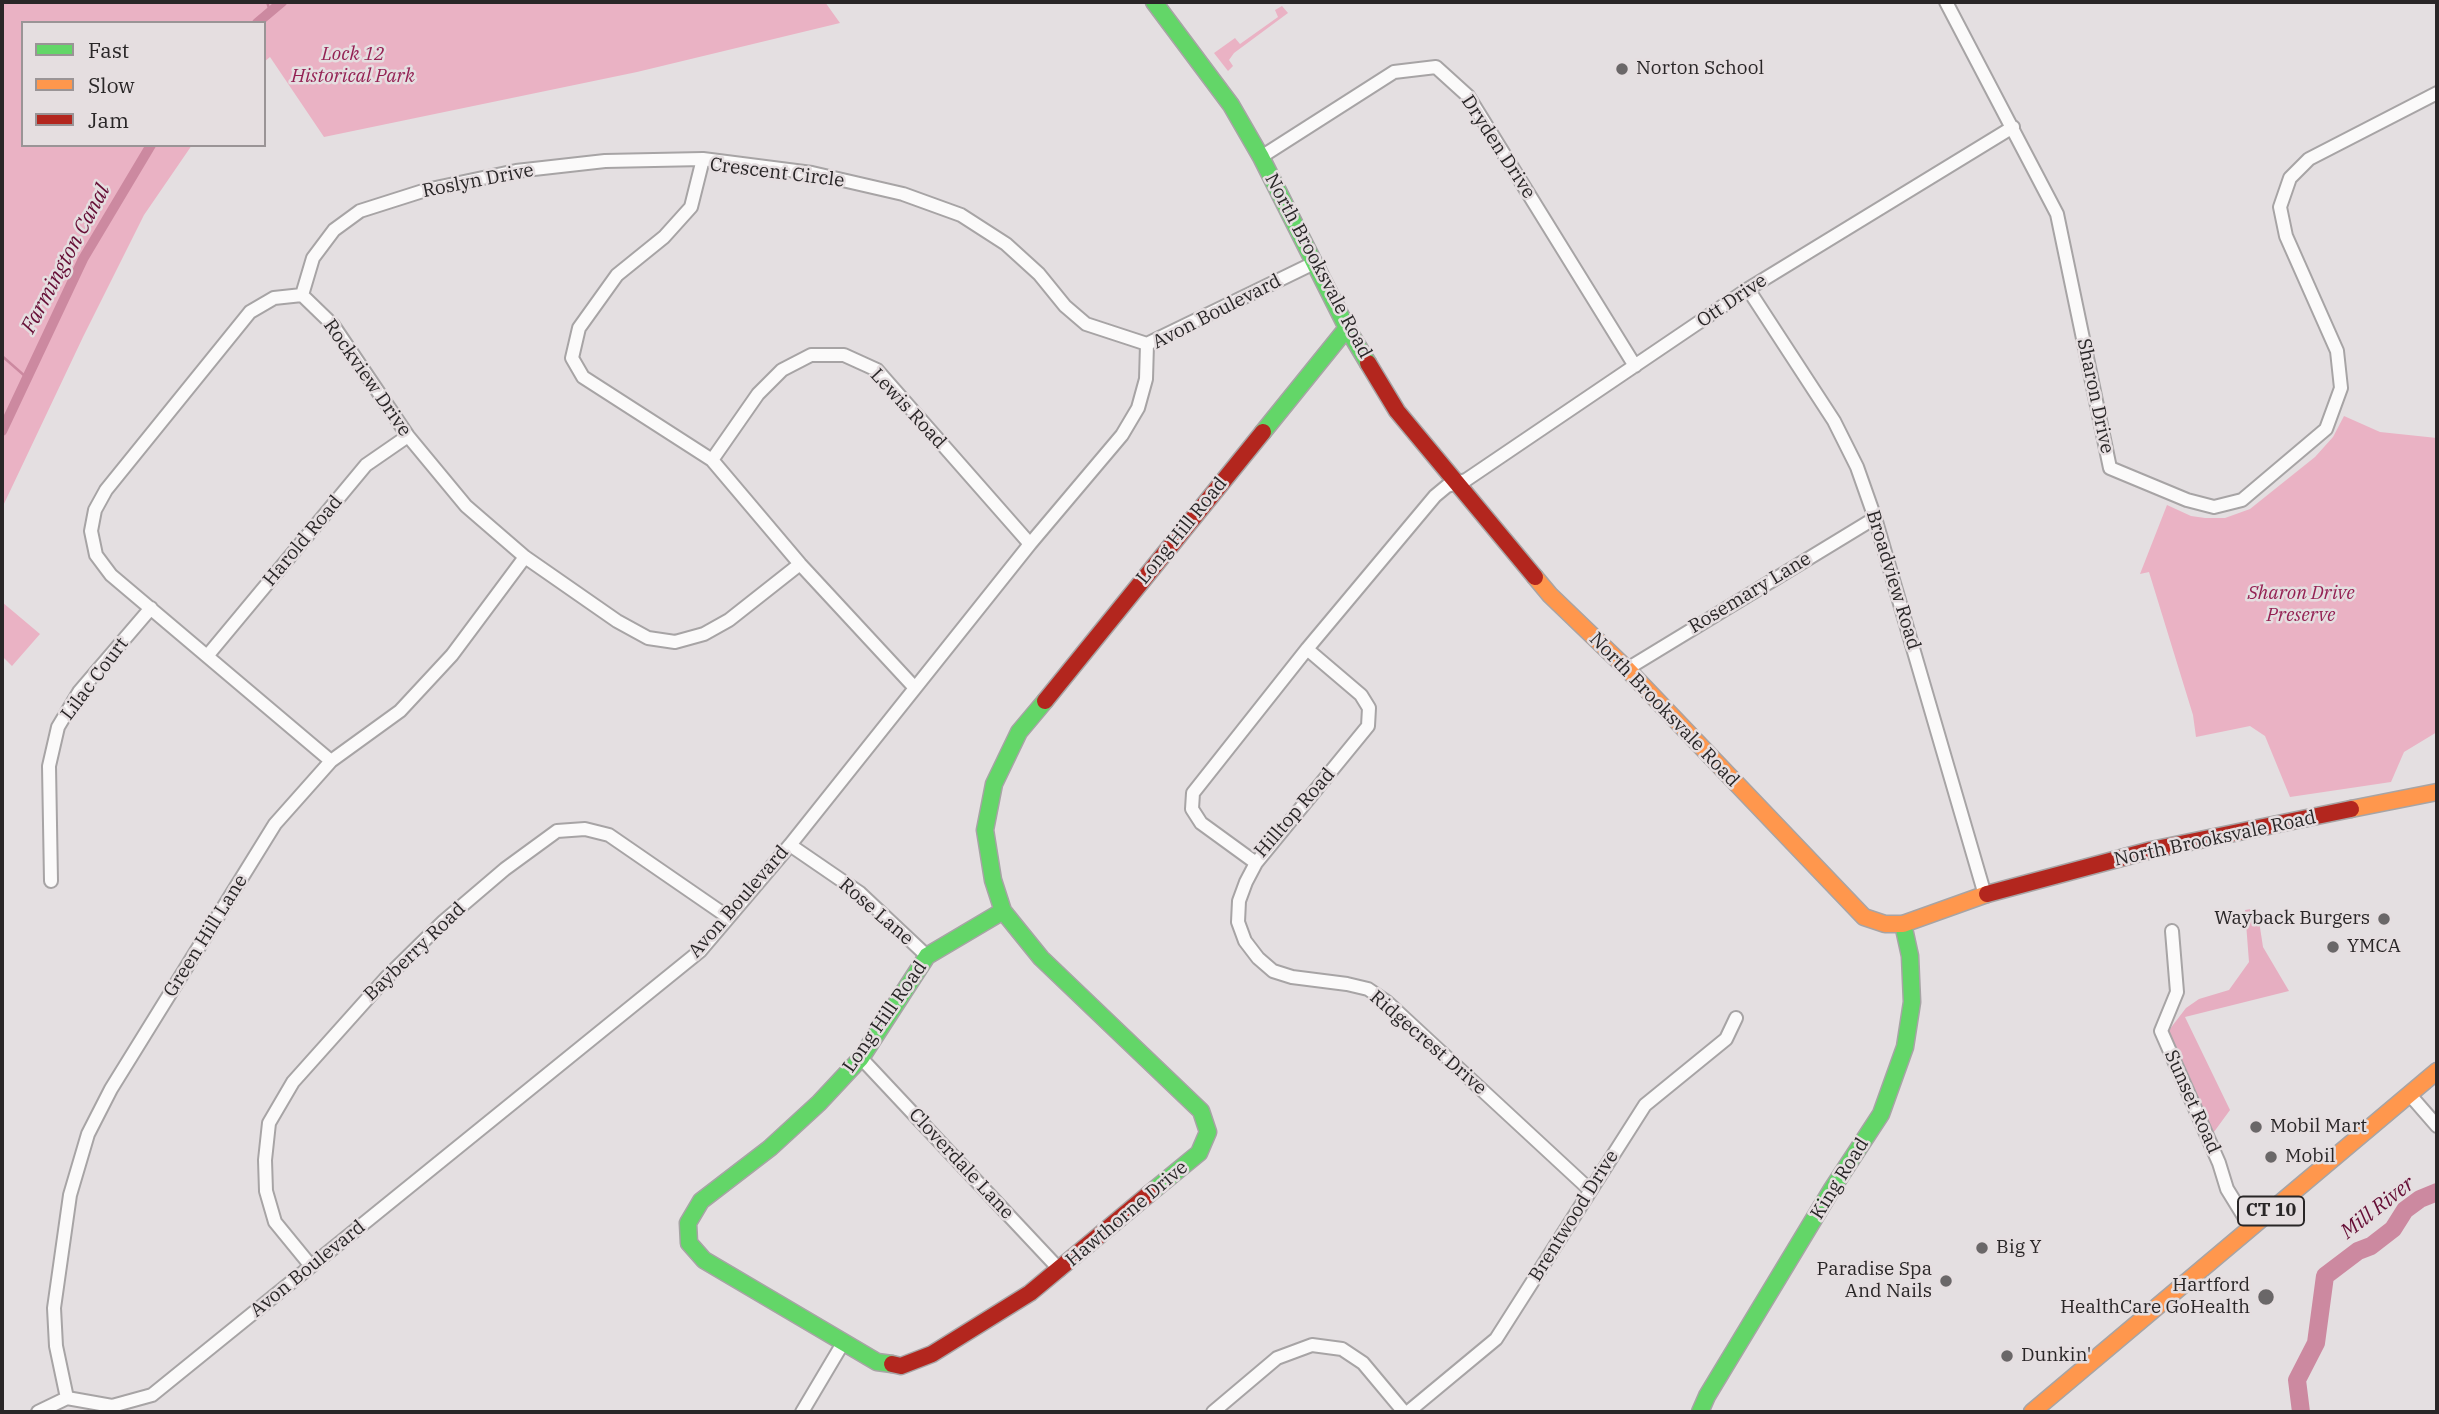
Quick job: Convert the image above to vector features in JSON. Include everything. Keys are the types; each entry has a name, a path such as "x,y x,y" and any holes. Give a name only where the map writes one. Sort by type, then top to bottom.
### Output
{"main road":[{"name":"North Brooksvale Road","path":"1154,2 1231,105 1261,157 1348,328 1397,411 1550,595 1627,669 1864,917 1885,924 1903,924 1985,895 2151,850 2437,792"},
{"name":"Long Hill Road","path":"844,1343 704,1260 690,1243 688,1223 701,1201 770,1148 819,1103 861,1058 927,956 1003,911 993,880 985,830 994,783 1019,732 1348,328"},
{"name":"Hawthorne Drive","path":"844,1343 877,1362 901,1366 932,1354 1030,1293 1060,1270 1199,1153 1208,1132 1201,1111 1041,958 1003,911"},
{"name":"King Road","path":"1700,1412 1709,1392 1832,1189 1881,1114 1905,1046 1912,1002 1910,956 1903,924"},
{"name":"CT 10","path":"2032,1412 2437,1071"}],"street":[{"name":"Sharon Drive","path":"1946,2 2057,214 2110,468 2187,500 2214,507 2242,500 2326,429 2341,388 2337,351 2286,236 2280,207 2290,178 2309,159 2437,93"},
{"name":"Dryden Drive","path":"1261,157 1394,72 1436,68 1468,96 1635,366"},
{"name":"Ott Drive","path":"1456,483 1466,480 1748,289 2013,127"},
{"name":"Roslyn Drive","path":"302,295 313,258 334,230 360,211 426,190 516,172 605,161 703,159"},
{"name":"Crescent Circle","path":"915,688 800,564 712,460 583,377 572,358 579,328 617,275 664,237 691,206 703,159 812,173 903,194 961,215 1006,244 1039,274 1065,306 1086,324 1147,344"},
{"name":"Avon Boulevard","path":"67,1398 112,1406 152,1395 699,951 790,845 1030,544 1122,435 1138,408 1146,379 1147,344 1314,263"},
{"name":"Broadview Road","path":"1748,289 1834,421 1857,467 1875,518 1985,895"},
{"name":"Rockview Drive","path":"302,295 333,325 408,436 466,506 525,557 617,621 648,638 675,642 704,634 729,620 800,564"},
{"path":"302,295 274,298 250,312 106,490 95,510 91,531 96,555 111,575 331,761"},
{"name":"Lewis Road","path":"712,460 758,394 782,370 811,355 844,355 877,370 1030,544"},
{"name":"Harold Road","path":"208,655 366,465 408,436"},
{"name":"Hilltop Road","path":"1307,649 1361,695 1369,708 1368,726 1256,863 1201,823 1192,810 1193,793 1307,649 1435,496 1447,486 1456,483"},
{"name":"Rosemary Lane","path":"1627,669 1875,518"},
{"name":"Green Hill Lane","path":"67,1398 56,1346 54,1308 69,1195 88,1134 111,1089 275,824 331,761 400,711 452,655 525,557"},
{"name":"Lilac Court","path":"51,881 49,765 58,727 79,692 151,608"},
{"name":"Bayberry Road","path":"311,1266 275,1222 266,1191 265,1160 269,1123 293,1082 386,978 444,921 505,869 558,831 585,829 609,835 728,917"},
{"name":"Rose Lane","path":"790,845 860,892 927,956"},
{"name":"Ridgecrest Drive","path":"1256,863 1239,901 1238,922 1245,941 1258,958 1273,971 1368,989 1387,1002 1590,1190"},
{"name":"Sunset Road","path":"2172,931 2176,992 2161,1031 2210,1142 2227,1189 2250,1228"},
{"name":"Brentwood Drive","path":"1406,1412 1496,1339 1645,1105 1726,1039 1736,1018"},
{"name":"Cloverdale Lane","path":"861,1058 1060,1270"},
{"path":"2410,1095 2437,1126"},
{"path":"802,1412 844,1343"},
{"path":"1213,1412 1277,1358 1312,1345 1342,1349 1363,1363 1406,1412"},
{"path":"38,1412 67,1398"}],"green space":[{"name":"Lock 12 Historical Park","path":"2,2 825,2 840,23 637,72 324,137 270,57 266,60 266,21 21,21 21,147 191,147 144,215 2,508"},
{"path":"1282,6 1288,13 1234,53 1229,60 1233,66 1228,71 1214,53 1235,38 1240,44 1278,17 1275,10"},
{"name":"Sharon Drive Preserve","path":"2344,416 2380,432 2437,438 2437,732 2404,752 2391,782 2290,797 2265,736 2250,726 2196,737 2193,715 2149,572 2140,574 2167,505 2191,516 2205,518 2225,518 2250,509 2315,457 2333,437"},
{"path":"2,602 40,634 12,666 2,656"}],"shaded area":[{"path":"2257,908 2263,947 2289,991 2185,1017 2230,1110 2211,1136 2166,1034 2186,1008 2199,999 2229,990 2249,962 2245,910"}],"waterway":[{"path":"267,2 270,11"},
{"name":"Farmington Canal","path":"259,21 282,2"},
{"name":"Farmington Canal","path":"2,431 83,259 150,147"},
{"path":"2,356 26,377"},
{"name":"Mill River","path":"2301,1412 2297,1380 2316,1343 2325,1276 2393,1229 2405,1210 2420,1199 2437,1192"}],"traffic: fast":[{"path":"1154,2 1231,105 1261,157 1347,328 1368,363"},
{"path":"1263,432 1347,328"},
{"path":"1045,701 1019,732 994,784 985,830 993,880 1003,911 1041,958 1201,1111 1208,1132 1199,1153 1149,1194"},
{"path":"892,1364 877,1362 704,1260 689,1243 688,1223 701,1201 770,1148 819,1103 861,1058 927,956 1003,911"},
{"path":"1700,1412 1707,1396 1832,1189 1881,1114 1905,1047 1912,1002 1910,956 1903,924"}],"traffic: slow":[{"path":"1535,577 1550,595 1627,669 1864,917 1885,924 1903,924 1987,894"},
{"path":"2351,809 2437,792"},
{"path":"2032,1412 2437,1071"}],"traffic: jam":[{"path":"1368,363 1397,411 1535,577"},
{"path":"1045,701 1263,432"},
{"path":"1987,894 2151,850 2351,809"},
{"path":"892,1364 901,1366 932,1354 1030,1293 1149,1194"}],"place":[{"name":"Norton School","path":"1622,69"},
{"name":"Wayback Burgers","path":"2384,919"},
{"name":"YMCA","path":"2333,947"},
{"name":"Mobil Mart","path":"2256,1127"},
{"name":"Mobil","path":"2271,1157"},
{"name":"Big Y","path":"1982,1248"},
{"name":"Paradise Spa And Nails","path":"1946,1281"},
{"name":"Hartford HealthCare GoHealth","path":"2266,1297"},
{"name":"Dunkin'","path":"2007,1356"}]}
